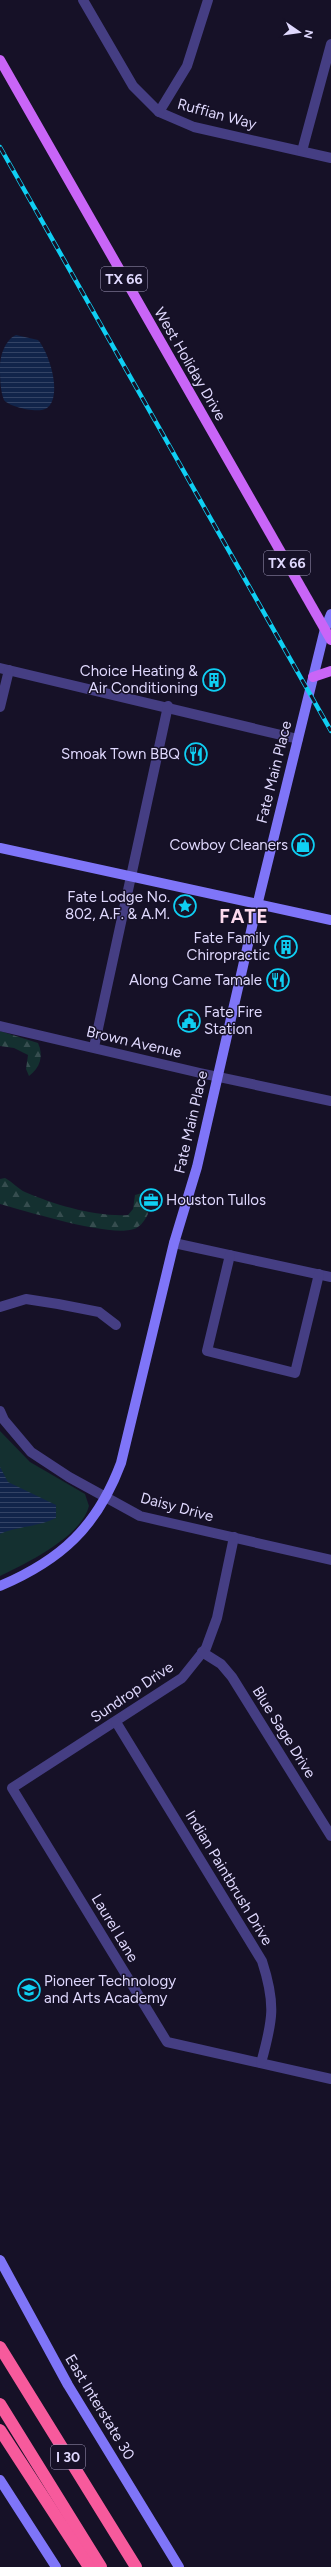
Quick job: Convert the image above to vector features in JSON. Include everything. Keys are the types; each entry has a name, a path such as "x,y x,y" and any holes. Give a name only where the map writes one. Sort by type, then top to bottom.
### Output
{"highway":[{"name":"I 30","path":"0,2347 136,2567"},
{"name":"I 30","path":"0,2404 101,2567"},
{"path":"0,2430 89,2567"}],"main road":[{"name":"West Holiday Drive","path":"0,60 331,640"},
{"name":"Fate Main Place","path":"0,1586 26,1575 55,1556 80,1536 106,1498 121,1464 174,1242 197,1168 257,904 325,629 331,614"},
{"path":"313,677 331,671"},
{"path":"0,848 132,878 182,887 331,920"},
{"name":"East Interstate 30","path":"0,2260 68,2385 179,2567"},
{"path":"0,2480 56,2567"}],"street":[{"name":"Ruffian Way","path":"82,0 130,81 146,101 159,112 194,127 302,150 331,158"},
{"path":"159,112 186,66 208,0"},
{"path":"302,150 331,44"},
{"path":"0,707 4,669 168,706 298,739"},
{"path":"94,1048 168,706"},
{"name":"Brown Avenue","path":"0,1026 331,1101"},
{"path":"174,1242 331,1276"},
{"path":"230,1254 207,1351 295,1373 319,1274"},
{"path":"0,1307 26,1299 98,1312 116,1325"},
{"name":"Daisy Drive","path":"0,1411 4,1420 31,1452 106,1498 140,1516 331,1560"},
{"name":"Sundrop Drive","path":"12,1788 182,1678 202,1652 217,1618 234,1537"},
{"name":"Blue Sage Drive","path":"202,1652 221,1664 232,1677 331,1836"},
{"name":"Indian Paintbrush Drive","path":"116,1722 262,1960 271,1990 272,2016 261,2063"},
{"name":"Laurel Lane","path":"12,1788 167,2042 331,2079"}],"green space":[{"path":"0,1031 38,1043 41,1053 40,1061 36,1069 29,1076 26,1069 28,1055 14,1048 0,1046"},
{"path":"5,1178 11,1181 22,1191 37,1197 62,1206 103,1214 128,1215 133,1209 135,1195 142,1193 148,1214 141,1225 130,1230 118,1231 102,1229 66,1222 0,1204 0,1179"},
{"path":"0,1431 30,1462 85,1494 89,1506 84,1517 76,1528 52,1548 0,1576"}],"water":[{"path":"16,335 38,340 50,364 53,374 54,394 52,402 43,410 24,409 7,403 4,400 0,379 1,358 6,344"},
{"path":"0,1467 8,1482 56,1505 56,1518 0,1534"}],"railway":[{"path":"0,147 331,731"}],"place":[{"name":"Choice Heating & Air Conditioning","path":"214,680"},
{"name":"Smoak Town BBQ","path":"196,754"},
{"name":"Cowboy Cleaners","path":"303,845"},
{"name":"Fate Lodge No. 802, A.F. & A.M.","path":"185,906"},
{"name":"Fate Family Chiropractic","path":"286,947"},
{"name":"Along Came Tamale","path":"278,980"},
{"name":"Fate Fire Station","path":"189,1021"},
{"name":"Houston Tullos","path":"151,1200"},
{"name":"Pioneer Technology and Arts Academy","path":"29,1990"}],"district":[{"name":"FATE","path":"244,916"}]}
